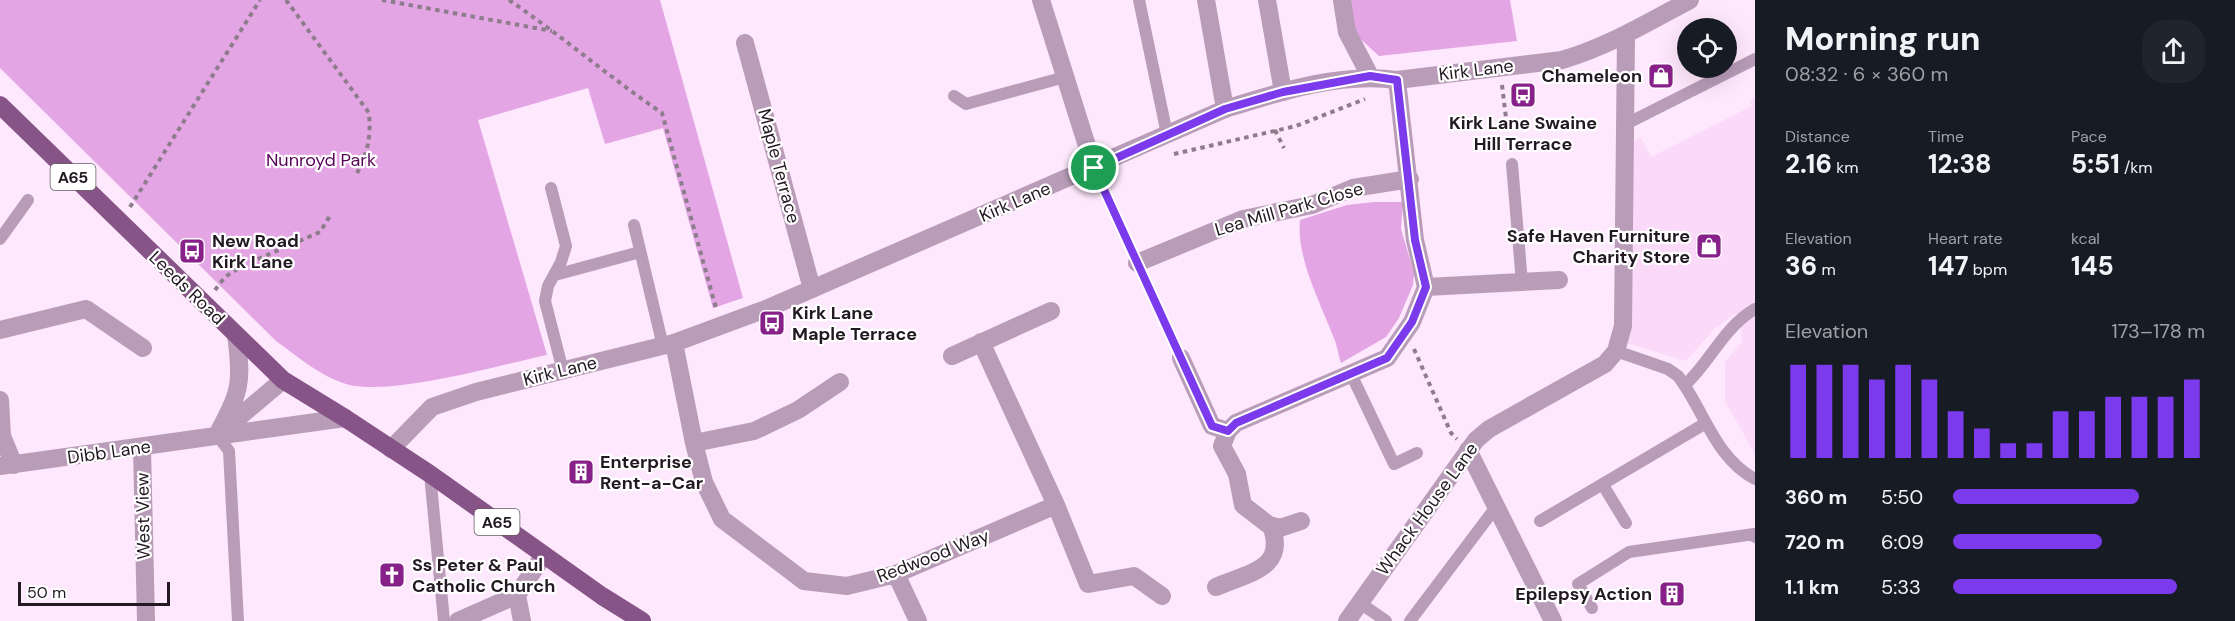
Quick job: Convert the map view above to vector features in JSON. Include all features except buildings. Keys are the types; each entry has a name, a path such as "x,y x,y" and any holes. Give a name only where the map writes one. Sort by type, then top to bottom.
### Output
{"main road":[{"name":"Leeds Road","path":"0,105 282,380 391,449"},
{"name":"A65","path":"391,449 642,621"}],"street":[{"path":"1041,0 1094,168"},
{"path":"1206,0 1225,109"},
{"path":"1267,0 1283,92"},
{"path":"1342,0 1347,32 1370,76"},
{"name":"Kirk Lane","path":"391,449 432,407 476,392 669,344 721,326 1094,168 1225,109 1283,92 1370,76 1397,80 1562,60 1582,54 1626,34 1690,0"},
{"path":"1616,351 1623,326 1626,34"},
{"name":"Maple Terrace","path":"745,43 812,289"},
{"path":"1301,521 1280,528 1271,526 1244,505 1237,474 1222,446 1228,431 1236,423 1387,358 1404,336 1426,287 1415,240 1410,179 1397,80"},
{"name":"Lea Mill Park Close","path":"1137,263 1243,219 1312,205 1353,188 1410,179"},
{"path":"1426,287 1559,280"},
{"path":"0,330 86,309 143,348"},
{"path":"952,356 1051,311"},
{"path":"218,435 237,397 241,370 236,335"},
{"path":"981,342 1056,505 1088,584 1134,576 1162,596"},
{"name":"Redwood Way","path":"669,344 704,482 722,519 804,581 847,586 896,574 1056,505"},
{"name":"Whack House Lane","path":"1347,621 1468,450 1489,429 1605,364 1616,351"},
{"path":"1181,358 1212,426 1228,431"},
{"path":"218,435 282,380"},
{"path":"694,443 754,431 798,410 840,382"},
{"path":"0,400 2,436 7,465"},
{"name":"Dibb Lane","path":"7,465 345,418"},
{"name":"West View","path":"142,448 146,621"},
{"path":"1468,450 1553,621"},
{"path":"1216,587 1260,568 1272,560 1276,549 1271,526"},
{"path":"458,621 517,595 544,555"},
{"path":"896,574 918,621"},
{"path":"517,595 522,621"}],"lane":[{"path":"1139,0 1167,134"},
{"path":"1626,124 1755,59"},
{"path":"954,96 966,104 1065,77"},
{"path":"1512,164 1522,283"},
{"path":"551,188 566,246 548,286 545,301 563,371"},
{"path":"0,239 28,200"},
{"path":"634,225 640,252 669,344"},
{"path":"555,274 640,252"},
{"path":"1685,385 1703,368 1727,330 1755,309"},
{"path":"1616,351 1668,369 1685,385 1725,455 1742,472 1755,479"},
{"path":"1351,374 1394,464 1417,453"},
{"path":"1540,521 1706,423"},
{"path":"218,435 229,451 238,621"},
{"path":"430,474 444,621"},
{"path":"1603,484 1626,523"},
{"path":"1410,621 1496,507"},
{"path":"1592,608 1578,584 1629,552 1755,534"},
{"path":"1360,603 1386,621"}],"path":[{"path":"120,223 260,0"},
{"path":"286,0 369,113 371,135 367,156 356,175"},
{"path":"382,0 555,32"},
{"path":"509,0 555,32 608,77 662,113 721,326"},
{"path":"1500,67 1506,118"},
{"path":"1171,154 1296,126 1372,96"},
{"path":"1275,130 1284,148"},
{"path":"1094,168 1181,358"},
{"path":"203,305 225,278 269,253 300,243 320,232 331,214"},
{"path":"1404,336 1414,349 1451,433 1468,450"}],"shaded area":[{"path":"1755,98 1755,454 1725,401 1725,362 1742,342 1740,318 1736,313 1714,329 1686,361 1627,343 1631,143 1641,138 1651,157 1752,106 1750,100"}],"green space":[{"name":"Nunroyd Park","path":"0,0 660,0 743,298 713,308 663,128 605,144 588,88 478,120 547,355 416,383 365,387 336,381 310,366 276,341 0,68"},
{"path":"1348,0 1510,0 1517,41 1379,56 1354,33"},
{"path":"1403,202 1401,229 1414,273 1413,285 1399,318 1386,337 1341,363 1305,264 1300,220 1347,205"}],"place":[{"name":"Chameleon","path":"1661,76"},
{"name":"Kirk Lane Swaine Hill Terrace","path":"1523,95"},
{"name":"Safe Haven Furniture Charity Store","path":"1709,246"},
{"name":"New Road Kirk Lane","path":"192,251"},
{"name":"Kirk Lane Maple Terrace","path":"772,323"},
{"name":"Enterprise Rent-a-Car","path":"581,472"},
{"name":"Ss Peter & Paul Catholic Church","path":"392,575"},
{"name":"Epilepsy Action","path":"1672,594"}],"route":[{"path":"1370,76 1397,80 1410,179 1415,240 1426,287 1412,322 1387,358 1236,423 1228,431 1212,426 1094,168 1225,109 1283,92 1370,76"}]}
